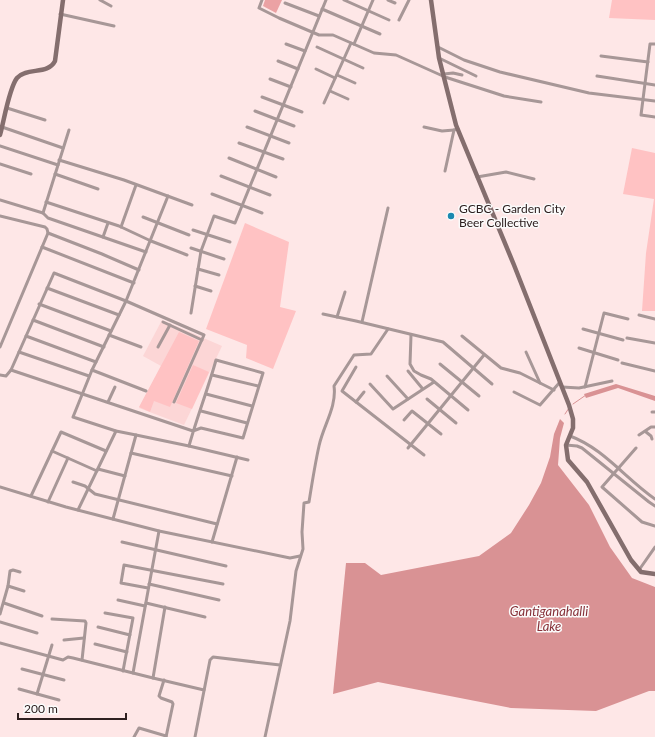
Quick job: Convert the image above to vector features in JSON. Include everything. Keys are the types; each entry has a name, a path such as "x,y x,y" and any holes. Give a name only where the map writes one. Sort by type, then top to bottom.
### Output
{"street":[{"path":"0,135 13,84 21,75 25,73 53,66 55,61 62,0"},
{"path":"100,0 111,6"},
{"path":"262,0 259,8 319,35 333,35 374,53 396,55 444,75 504,96 542,102"},
{"path":"191,313 201,251 214,216 235,223 326,0"},
{"path":"344,0 389,20"},
{"path":"324,103 373,0"},
{"path":"388,0 395,3"},
{"path":"399,20 409,0"},
{"path":"431,0 439,58 456,129 514,265 573,419 570,436 566,445 568,460 587,482 631,560 641,572 655,574"},
{"path":"285,3 319,16"},
{"path":"322,9 380,34"},
{"path":"60,14 114,26"},
{"path":"286,44 305,51"},
{"path":"655,44 650,44 641,115 655,117"},
{"path":"317,47 363,68"},
{"path":"438,47 464,60 500,72 589,93 655,101"},
{"path":"601,56 648,62"},
{"path":"439,58 476,76"},
{"path":"278,61 298,69"},
{"path":"316,69 336,77 355,82"},
{"path":"444,75 453,73 462,75"},
{"path":"596,76 655,85"},
{"path":"270,79 291,87"},
{"path":"330,91 348,99"},
{"path":"262,97 302,112"},
{"path":"7,108 45,120"},
{"path":"255,111 294,126"},
{"path":"2,127 63,148"},
{"path":"247,127 289,143"},
{"path":"424,127 442,131 456,129"},
{"path":"445,172 456,129"},
{"path":"43,213 69,130"},
{"path":"239,143 283,159"},
{"path":"0,146 58,165"},
{"path":"229,158 276,177"},
{"path":"59,160 192,205"},
{"path":"0,164 31,174"},
{"path":"477,177 506,172 534,179"},
{"path":"55,174 98,188"},
{"path":"221,176 270,195"},
{"path":"121,227 136,185"},
{"path":"212,194 262,213"},
{"path":"168,196 134,283 89,376 73,417 116,432 136,434 248,460"},
{"path":"0,200 43,213 48,218 146,252"},
{"path":"46,202 121,227 187,255"},
{"path":"362,322 388,208"},
{"path":"0,216 48,229 48,233 0,347"},
{"path":"144,217 189,235"},
{"path":"103,237 108,223"},
{"path":"193,230 230,242"},
{"path":"48,233 139,270"},
{"path":"42,247 134,283"},
{"path":"191,248 224,259"},
{"path":"198,269 219,275"},
{"path":"0,375 6,376 11,370 54,273 126,301 204,336 174,402"},
{"path":"195,286 211,291"},
{"path":"47,288 119,315"},
{"path":"337,317 345,292"},
{"path":"39,304 141,347"},
{"path":"585,387 604,313 628,319"},
{"path":"323,314 443,342 492,384"},
{"path":"639,315 655,319"},
{"path":"33,320 104,346"},
{"path":"163,322 202,340"},
{"path":"158,348 170,325"},
{"path":"264,737 288,628 296,571 303,549 302,532 304,503 309,502 319,444 327,425 335,395 334,386 354,355 371,354 388,329"},
{"path":"583,329 623,340"},
{"path":"411,335 410,364 414,371 434,382 468,410"},
{"path":"26,336 96,362"},
{"path":"462,336 500,368 520,373 554,390"},
{"path":"627,338 655,343"},
{"path":"579,348 618,360"},
{"path":"19,352 89,376"},
{"path":"526,352 540,383"},
{"path":"409,446 484,355"},
{"path":"11,370 193,431 201,428 243,438 263,373 216,360 201,411 193,431 189,446"},
{"path":"622,363 655,371"},
{"path":"440,364 478,396"},
{"path":"356,367 342,391 409,446 424,455"},
{"path":"92,370 146,391"},
{"path":"408,371 422,388"},
{"path":"212,375 258,386"},
{"path":"387,376 408,399"},
{"path":"562,387 579,388 612,380"},
{"path":"370,384 393,408 422,388 434,382"},
{"path":"514,392 540,405 560,382"},
{"path":"108,402 115,387"},
{"path":"356,402 364,392"},
{"path":"206,394 252,406"},
{"path":"426,399 456,423"},
{"path":"201,411 247,423"},
{"path":"404,420 412,411 442,434"},
{"path":"639,435 646,432 651,427 655,427"},
{"path":"31,496 61,432 106,451"},
{"path":"78,510 116,432"},
{"path":"646,432 652,439"},
{"path":"112,519 136,434"},
{"path":"570,436 583,442 618,468 655,499"},
{"path":"566,445 582,448 655,506"},
{"path":"636,448 602,487 642,522 655,526"},
{"path":"52,451 98,470 125,476"},
{"path":"131,453 232,476"},
{"path":"212,542 237,457"},
{"path":"48,502 68,458"},
{"path":"73,482 85,486 95,494 217,524"},
{"path":"0,487 48,502 159,531 290,558 300,556"},
{"path":"133,673 146,604 154,550 159,531"},
{"path":"122,542 226,566"},
{"path":"639,570 655,548"},
{"path":"219,600 148,586 121,583 121,580 125,565 223,584"},
{"path":"0,614 4,603 11,570 20,572"},
{"path":"8,586 24,590"},
{"path":"118,600 164,607 205,617"},
{"path":"4,603 42,616"},
{"path":"153,678 164,607"},
{"path":"106,613 133,617 123,671"},
{"path":"52,619 85,621 82,660"},
{"path":"0,622 37,632"},
{"path":"98,627 130,635"},
{"path":"64,640 84,638"},
{"path":"0,642 63,660 68,657 204,690"},
{"path":"95,644 127,652"},
{"path":"37,694 52,645"},
{"path":"195,737 210,660 214,656 280,665"},
{"path":"22,669 64,680"},
{"path":"134,737 139,728 166,737 173,704 172,702 159,696 164,680"},
{"path":"19,689 59,700"}],"shaded area":[{"path":"265,0 282,0 276,13 263,6"},
{"path":"612,0 655,0 655,20 609,18"},
{"path":"632,148 655,153 655,311 642,311 646,253 654,199 623,194"},
{"path":"245,223 289,242 280,307 296,311 273,369 246,358 247,345 206,329"},
{"path":"162,320 222,346 184,425 139,408 161,366 143,356"},
{"path":"179,332 199,341 170,407 154,401 150,412 139,407"},
{"path":"193,365 209,372 192,409 176,403"}],"water":[{"path":"616,384 655,396 655,401 618,388 586,398 584,394"},
{"name":"Gantiganahalli Lake","path":"560,419 564,423 560,438 558,465 589,505 610,547 632,578 655,587 655,691 649,691 596,711 511,708 378,682 333,694 346,563 365,563 381,575 479,556 511,533 529,505 541,483 550,457 554,434"}],"waterway":[{"path":"573,404 586,395"},
{"path":"565,414 569,408"}],"place":[{"name":"GCBC - Garden City Beer Collective","path":"451,216"}]}
